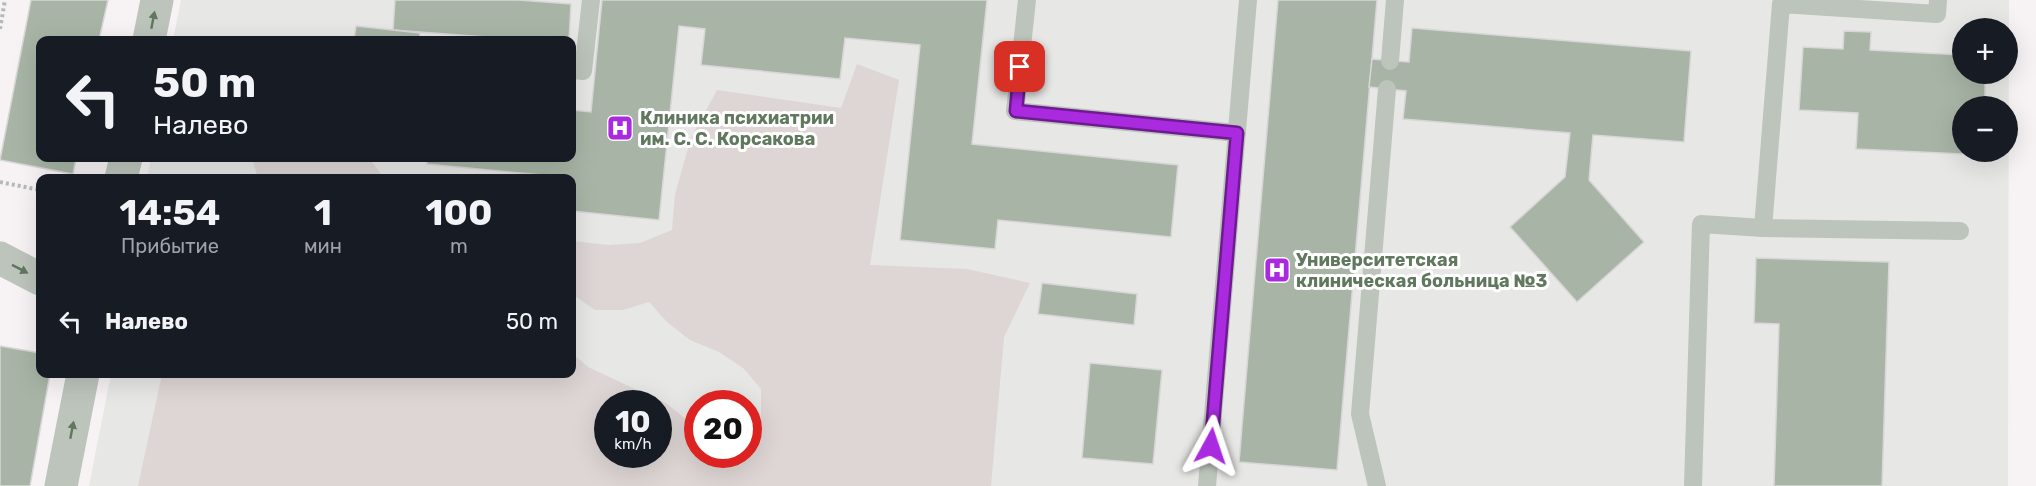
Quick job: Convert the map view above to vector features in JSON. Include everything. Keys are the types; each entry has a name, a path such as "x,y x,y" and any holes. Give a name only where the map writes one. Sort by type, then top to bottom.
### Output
{"street":[{"path":"150,36 157,0"},
{"path":"0,258 36,277"},
{"path":"61,486 82,378"}],"lane":[{"path":"576,70 583,70 591,0"},
{"path":"1027,0 1016,111 1237,133"},
{"path":"1208,486 1248,0"},
{"path":"1390,61 1395,0"},
{"path":"1763,228 1781,4 1937,14 1938,0"},
{"path":"1377,486 1360,414 1387,89"},
{"path":"1693,486 1701,224 1763,228 1960,231"}],"path":[{"path":"0,29 5,0"},
{"path":"0,182 36,189"}],"shaded area":[{"name":"Университетская клиническая больница №3","path":"181,0 2009,0 2009,18 1952,18 1952,84 2009,84 2009,96 1952,96 1952,162 2009,162 2008,486 89,486 110,378 576,378 576,174 148,174 150,162 576,162 576,36 174,36"},
{"path":"857,64 899,80 870,265 967,269 1030,283 1004,337 991,486 138,486 161,378 576,378 576,356 588,367 637,390 594,390 594,468 672,468 672,408 684,418 684,468 762,468 762,390 743,368 719,352 690,340 667,322 649,302 623,310 595,310 576,297 576,241 609,245 640,243 672,230 675,194 691,138 717,90 841,108"},
{"path":"253,162 372,162 381,174 257,174"}],"building":[{"path":"31,0 108,0 100,36 36,36 36,162 75,162 73,174 0,160"},
{"path":"395,0 519,0 571,4 569,36 473,36 393,30"},
{"name":"Клиника психиатрии им. С. С. Корсакова","path":"602,0 987,0 972,144 1178,165 1171,237 998,220 995,249 900,240 920,45 845,38 840,79 701,65 705,29 679,26 659,220 576,211 576,174 531,174 427,164 427,162 576,162 576,110 591,112"},
{"path":"1278,0 1377,0 1337,470 1239,462"},
{"path":"356,26 420,33 420,36 355,36"},
{"path":"1412,28 1691,51 1684,142 1593,135 1589,180 1644,242 1577,302 1510,227 1565,177 1570,133 1403,119 1406,91 1369,87 1372,59 1409,62"},
{"path":"1844,31 1871,32 1870,50 1952,54 1952,84 1985,84 1985,96 1952,96 1952,154 1856,149 1858,113 1799,110 1803,47 1843,49"},
{"path":"1756,258 1889,262 1882,486 1774,486 1779,324 1754,323"},
{"path":"1042,283 1137,294 1134,325 1038,314"},
{"path":"0,346 36,352 36,378 49,378 30,486 0,486"},
{"path":"1090,363 1162,370 1153,464 1082,458"}],"place":[{"name":"Клиника психиатрии им. С. С. Корсакова","path":"620,128"},
{"name":"Университетская клиническая больница №3","path":"1277,270"}],"route":[{"path":"1020,67 1016,111 1237,133 1211,446"}]}
